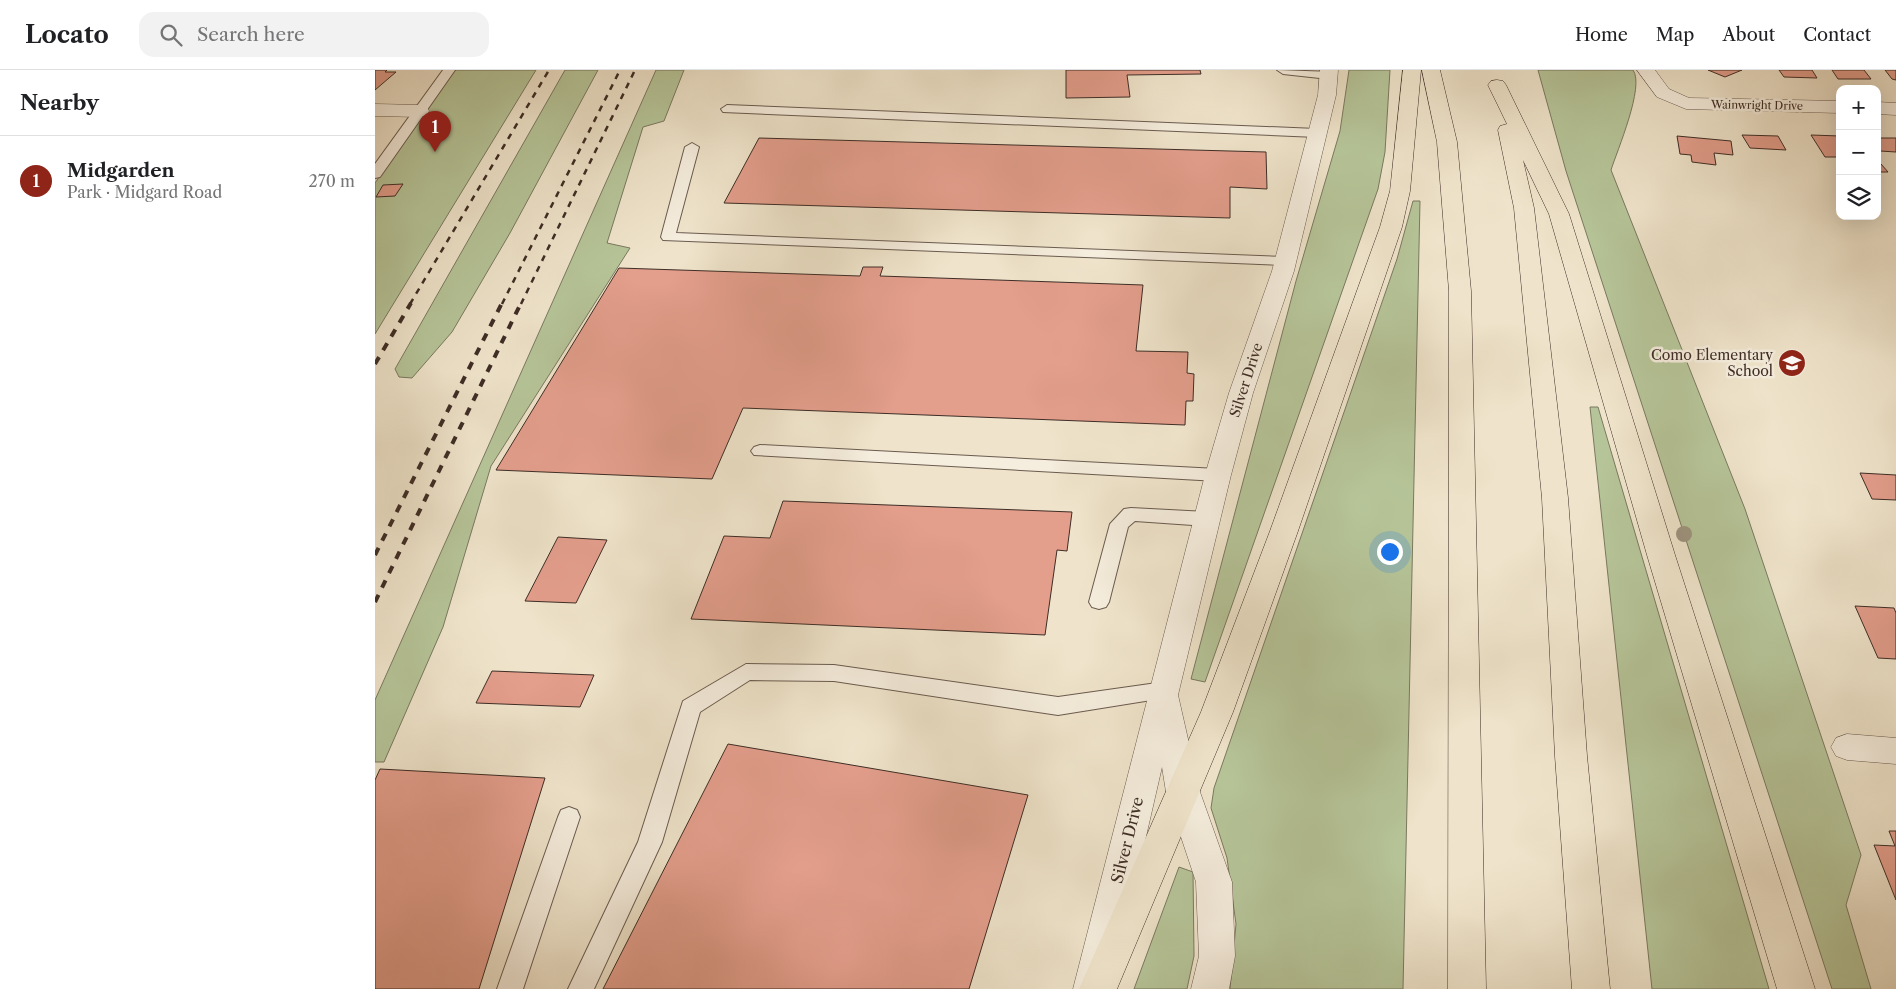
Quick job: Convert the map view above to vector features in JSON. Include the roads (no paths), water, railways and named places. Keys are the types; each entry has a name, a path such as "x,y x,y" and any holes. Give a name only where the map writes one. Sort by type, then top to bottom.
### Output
{"highway":[{"path":"1098,989 1217,712 1284,531 1391,227 1400,191 1412,70"},
{"path":"1431,70 1447,142 1460,291 1467,989"},
{"path":"1494,78 1524,208 1555,498 1571,756 1591,989"},
{"path":"1494,78 1559,214 1597,335 1661,555 1796,989"}],"street":[{"name":"Wainwright Drive","path":"1646,70 1663,93 1675,100 1700,104 1836,107"},
{"name":"Silver Drive","path":"1092,989 1163,690 1218,475 1241,393 1285,261 1327,95 1329,72"},
{"path":"1881,108 1896,109"},
{"path":"375,110 420,111"},
{"name":"Silver Drive","path":"1163,690 1183,792 1214,882 1217,956 1209,989"},
{"path":"1847,747 1896,751"}],"lane":[{"path":"375,174 449,70"},
{"path":"1283,70 1329,72"},
{"path":"727,109 1317,133"},
{"path":"692,148 668,237 1285,261"},
{"path":"760,451 1218,475"},
{"path":"1099,602 1119,524 1131,514 1207,519"},
{"path":"581,989 650,842 691,707 745,672 835,673 1058,706 1163,690"},
{"path":"510,989 569,817"}],"railway":[{"path":"410,304 549,70"},
{"path":"502,304 620,70"},
{"path":"521,304 635,70"},
{"path":"375,364 411,303"},
{"path":"375,555 502,303"},
{"path":"375,602 521,303"}],"place":[{"name":"Midgarden","path":"435,152"},
{"name":"Como Elementary School","path":"1792,363"}]}
